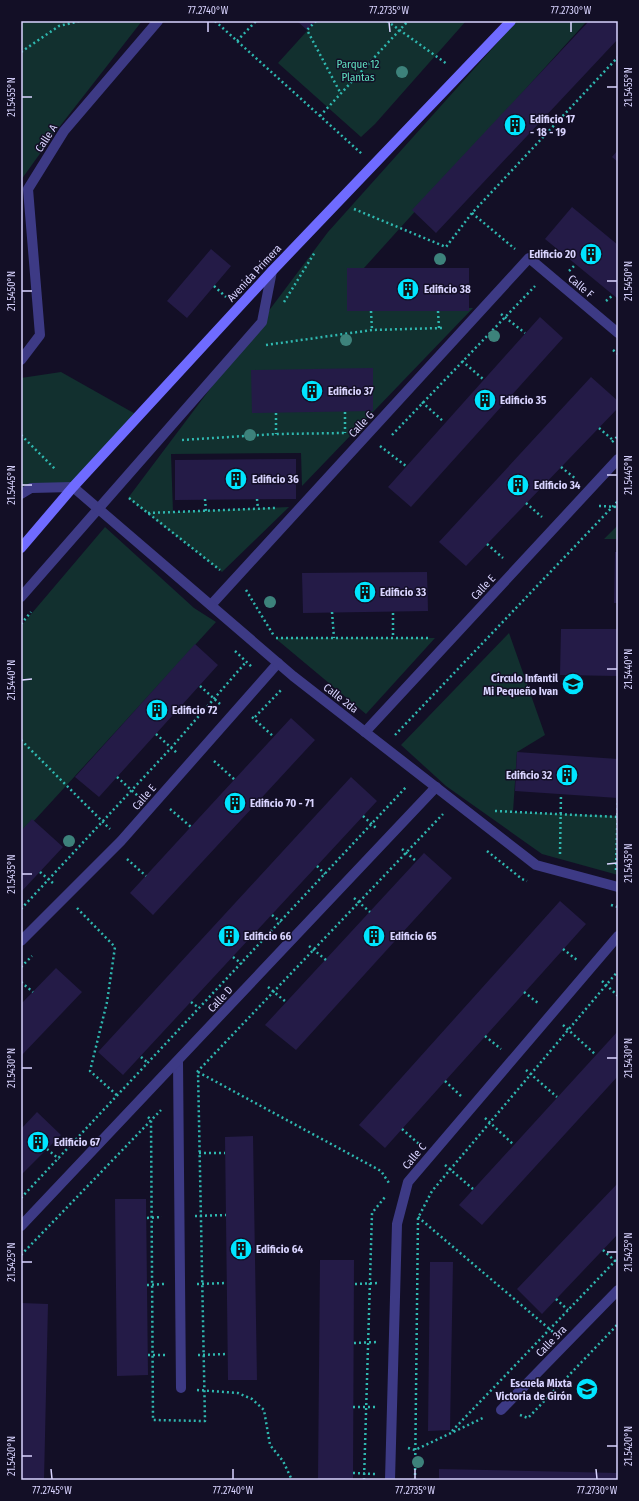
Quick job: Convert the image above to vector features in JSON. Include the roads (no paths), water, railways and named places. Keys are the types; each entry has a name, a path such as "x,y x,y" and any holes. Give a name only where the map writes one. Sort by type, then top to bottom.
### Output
{"main road":[{"name":"Avenida Primera","path":"21,548 73,487 336,202 511,21"}],"street":[{"name":"Calle A","path":"21,360 40,335 24,189 64,131 158,21"},
{"name":"Calle G","path":"211,605 529,258"},
{"name":"Calle F","path":"529,258 618,333"},
{"path":"21,597 262,322 272,271"},
{"name":"Calle E","path":"365,732 618,458"},
{"path":"21,494 31,488 73,487"},
{"name":"Calle 2da","path":"73,487 278,663 536,865 617,887"},
{"name":"Calle E","path":"21,941 118,845 278,663"},
{"name":"Calle D","path":"21,1226 436,787"},
{"name":"Calle C","path":"390,1480 397,1224 408,1182 618,936"},
{"path":"178,1060 181,1388"},
{"name":"Calle 3ra","path":"501,1410 618,1290"}],"place":[{"name":"Edificio 17 - 18 - 19","path":"515,125"},
{"name":"Edificio 20","path":"591,254"},
{"name":"Edificio 38","path":"408,289"},
{"name":"Edificio 37","path":"312,391"},
{"name":"Edificio 35","path":"485,400"},
{"name":"Edificio 36","path":"236,479"},
{"name":"Edificio 34","path":"518,485"},
{"name":"Edificio 33","path":"365,592"},
{"name":"Círculo Infantil Mi Pequeño Ivan","path":"573,684"},
{"name":"Edificio 72","path":"157,710"},
{"name":"Edificio 32","path":"567,775"},
{"name":"Edificio 70 - 71","path":"235,803"},
{"name":"Edificio 66","path":"229,936"},
{"name":"Edificio 65","path":"374,936"},
{"name":"Edificio 67","path":"38,1142"},
{"name":"Edificio 64","path":"241,1249"},
{"name":"Escuela Mixta Victoria de Girón","path":"587,1389"}],"park label":[{"name":"Parque 12 Plantas","path":"358,70"}]}
